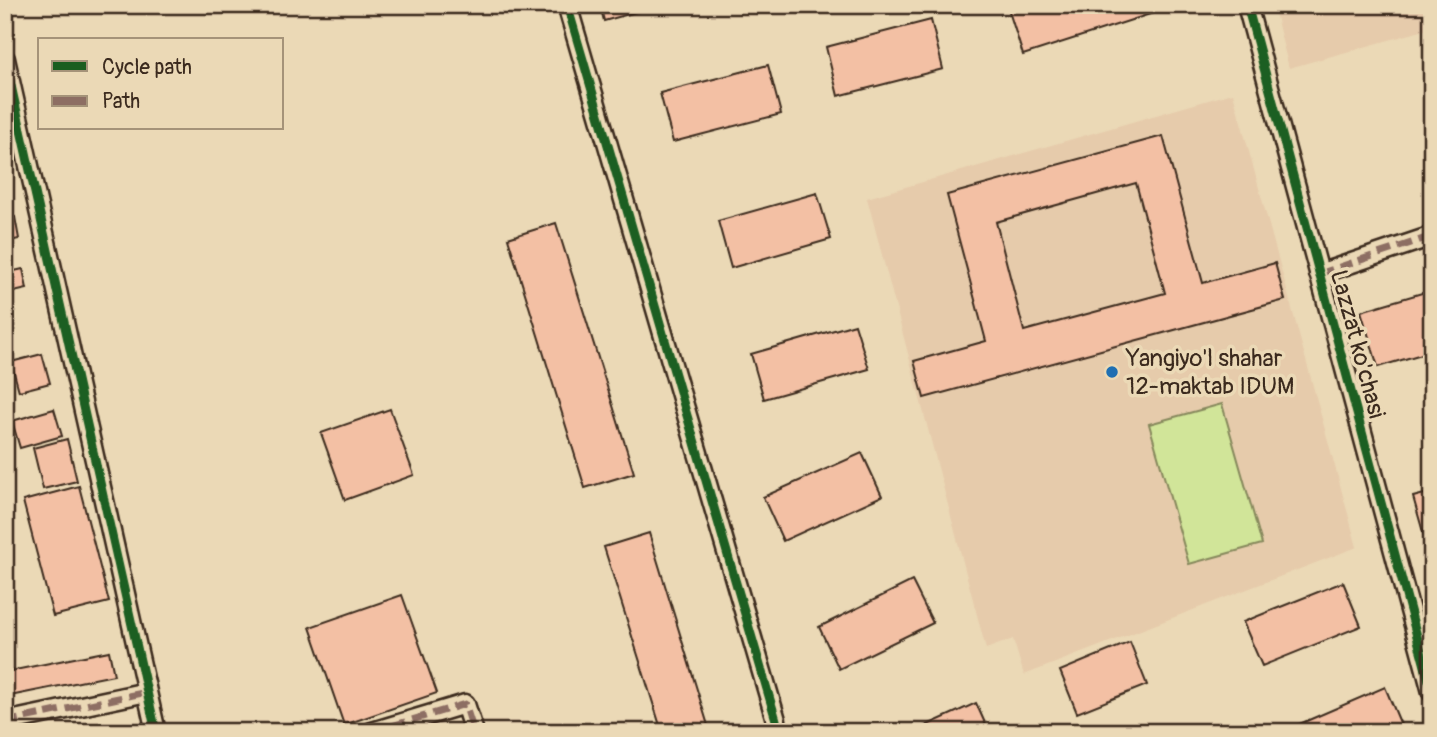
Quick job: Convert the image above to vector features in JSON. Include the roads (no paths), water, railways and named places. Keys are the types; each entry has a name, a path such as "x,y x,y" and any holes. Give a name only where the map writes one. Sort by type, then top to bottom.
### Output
{"street":[{"path":"567,5 769,694 777,732"},
{"name":"Lazzat ko'chasi","path":"1247,5 1319,274 1424,631 1432,692"},
{"path":"5,59 156,732"},
{"path":"1319,274 1432,236"},
{"path":"5,722 147,692"},
{"path":"372,732 465,704 474,732"}],"place":[{"name":"Yangiyo'l shahar 12-maktab IDUM","path":"1112,372"}]}
